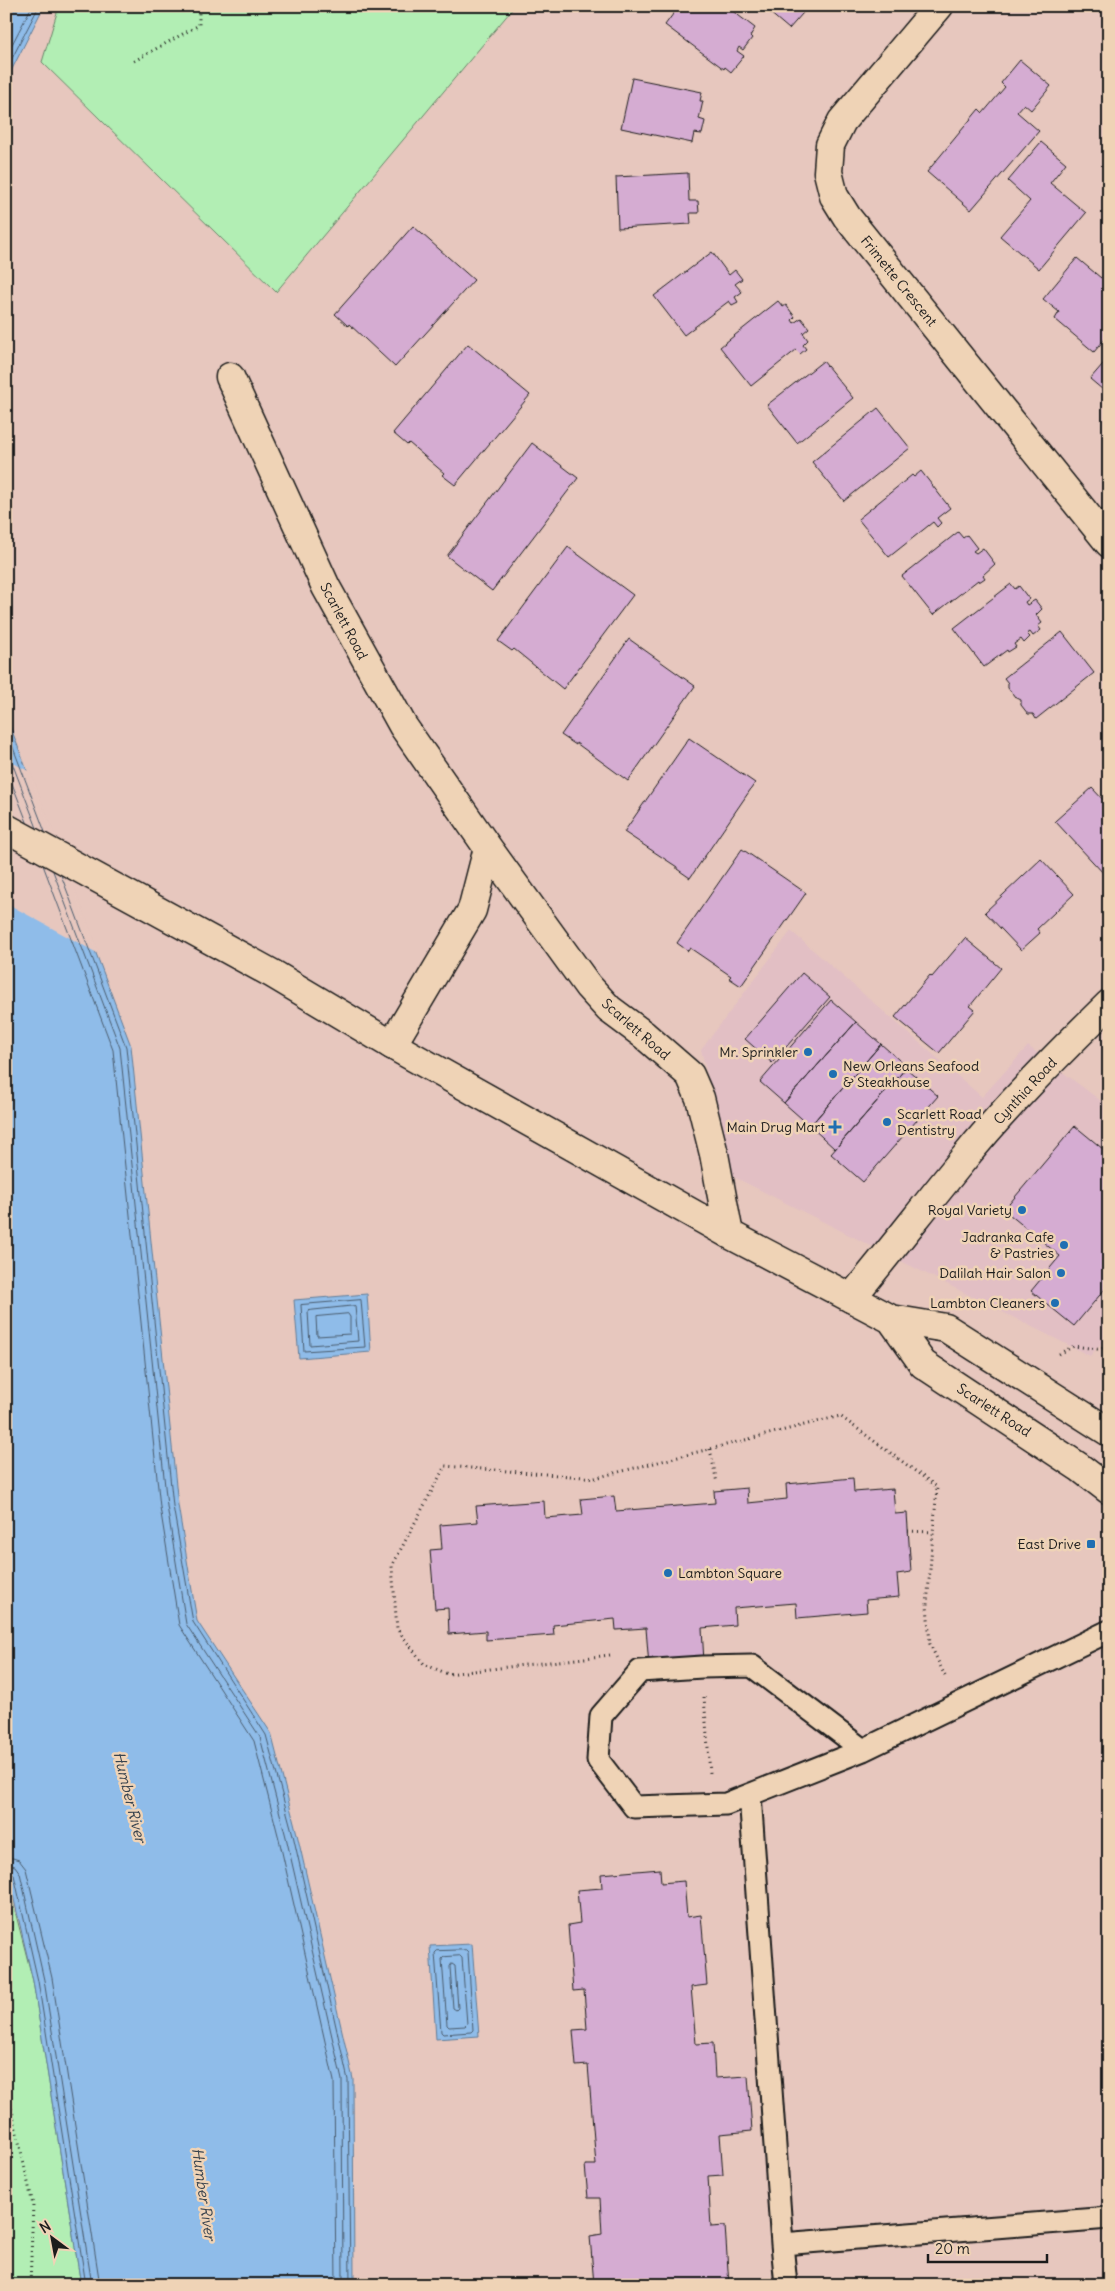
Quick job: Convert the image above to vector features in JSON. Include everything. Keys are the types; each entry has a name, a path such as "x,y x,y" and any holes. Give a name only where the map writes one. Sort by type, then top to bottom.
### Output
{"street":[{"name":"Frimette Crescent","path":"939,6 842,121 830,145 828,172 834,196 847,217 1109,543"},
{"name":"Scarlett Road","path":"230,377 322,578 369,669 403,726 488,848 599,997 609,1009 644,1035 690,1075 700,1098 714,1154 729,1234"},
{"name":"Scarlett Road","path":"6,828 273,974 392,1045 729,1234 891,1319 946,1328 1109,1432"},
{"path":"392,1045 472,910 488,848"},
{"name":"Cynthia Road","path":"851,1298 902,1237 961,1161 1027,1086 1109,1004"},
{"name":"Scarlett Road","path":"891,1319 923,1364 1064,1457 1109,1490"}],"lane":[{"path":"863,1750 752,1666 702,1667 640,1671 601,1716 598,1760 634,1807 726,1804 863,1750 1109,1631"},
{"path":"750,1795 786,2285"},
{"path":"782,2244 1109,2218"}],"path":[{"path":"134,61 199,25 199,6"},
{"path":"1059,1354 1074,1346 1097,1349 1109,1347"},
{"path":"640,1671 622,1654 448,1674 424,1664 398,1629 392,1566 446,1466 595,1478 840,1416 937,1487 927,1605 930,1644 958,1704"},
{"path":"710,1449 717,1483"},
{"path":"908,1532 933,1532"},
{"path":"702,1667 712,1805"},
{"path":"6,2084 33,2206 30,2285"}],"shaded area":[{"path":"791,931 982,1097 1028,1046 1109,1107 1109,1334 1090,1356 734,1177 701,1050"}],"green space":[{"path":"59,6 515,6 276,292 42,62"},
{"path":"6,1876 33,1981 81,2285 6,2285"}],"water":[{"path":"6,6 44,6 6,81"},
{"name":"Humber River","path":"6,715 131,1046 178,1505 197,1621 271,1733 297,1834 353,2079 354,2285 81,2285 33,1981 6,1865"},
{"path":"367,1294 371,1352 299,1358 294,1300"},
{"path":"472,1944 479,2036 436,2039 430,1946"}],"pier":[{"path":"6,759 30,772 99,954 6,903"}],"building":[{"path":"679,6 726,6 755,28 750,36 752,38 743,50 739,47 737,51 744,56 731,72 725,67 724,69 665,25"},
{"path":"762,6 809,6 789,29"},
{"path":"1020,60 1051,86 1031,110 1024,104 1017,112 1039,131 971,210 927,172 979,109 983,113 1005,87 1001,83"},
{"path":"632,78 702,92 700,101 703,101 699,119 705,121 702,134 694,133 692,143 621,128"},
{"path":"1041,142 1066,163 1050,183 1086,213 1039,269 1000,236 1030,201 1008,181"},
{"path":"688,173 689,201 698,201 699,213 690,213 691,224 618,228 616,177"},
{"path":"413,226 474,280 395,367 349,324 348,326 335,314"},
{"path":"712,252 729,275 735,270 742,279 735,284 742,292 735,297 738,302 732,305 729,301 684,335 654,296"},
{"path":"1077,258 1101,278 1109,269 1109,334 1094,352 1055,319 1059,312 1043,299"},
{"path":"778,301 783,307 786,305 795,317 792,320 794,323 801,318 809,328 803,333 808,340 803,345 806,349 800,354 796,350 751,386 720,347"},
{"path":"468,344 530,395 455,485 409,443 407,445 393,433"},
{"path":"1109,357 1109,395 1090,379"},
{"path":"823,361 853,398 797,443 767,405"},
{"path":"878,408 910,448 844,501 812,462"},
{"path":"532,443 578,478 492,591 447,556"},
{"path":"921,471 950,508 937,518 941,523 937,527 933,522 889,557 858,519 912,475 914,477"},
{"path":"958,532 963,538 967,535 977,548 973,551 976,553 983,548 995,564 983,575 985,578 979,582 978,580 933,615 902,576"},
{"path":"568,547 633,595 563,689 514,649 512,651 498,641"},
{"path":"1011,584 1015,589 1019,586 1029,599 1025,602 1027,605 1035,600 1042,609 1036,615 1042,623 1038,626 1041,630 1033,636 1030,632 1027,634 1030,637 1024,643 1021,639 1014,644 1016,647 1008,652 1007,650 984,667 954,628"},
{"path":"1062,632 1094,673 1036,719 1033,714 1028,714 1021,705 1021,700 1015,697 1008,688 1008,683 1004,678"},
{"path":"629,639 695,686 628,781 576,743 576,745 561,735"},
{"path":"689,738 755,783 690,878 677,869 677,867 624,832"},
{"path":"1092,788 1109,806 1109,871 1105,875 1055,821"},
{"path":"742,849 806,893 741,986 729,978 731,976 690,948 688,951 677,943"},
{"path":"1041,859 1074,894 1037,929 1040,933 1021,950 985,912"},
{"path":"965,938 1001,968 970,1006 975,1010 939,1053 895,1017 930,975 932,977"},
{"path":"802,973 830,997 772,1063 745,1039"},
{"name":"Mr. Sprinkler","path":"831,1000 856,1022 784,1103 760,1082"},
{"name":"New Orleans Seafood & Steakhouse","path":"856,1022 881,1044 810,1126 784,1103"},
{"path":"881,1044 907,1067 835,1149 810,1126"},
{"name":"Scarlett Road Dentistry","path":"906,1068 938,1096 863,1182 831,1154"},
{"path":"1075,1126 1109,1154 1109,1203 1105,1207 1109,1210 1109,1284 1074,1326 1031,1291 1060,1256 1004,1210"},
{"name":"Lambton Square","path":"853,1478 854,1492 893,1489 895,1514 907,1513 911,1572 897,1574 899,1597 866,1600 867,1612 797,1618 796,1603 734,1608 735,1625 702,1628 704,1662 649,1666 646,1628 616,1630 615,1619 553,1625 554,1635 486,1640 486,1631 449,1634 448,1608 435,1609 430,1550 442,1549 440,1525 478,1522 476,1506 544,1501 545,1518 583,1515 581,1499 614,1496 616,1511 715,1503 714,1491 747,1488 748,1503 787,1499 786,1484"},
{"path":"660,1869 661,1883 684,1881 687,1917 701,1915 707,1985 691,1987 696,2044 713,2043 715,2078 748,2076 752,2131 720,2134 723,2175 708,2176 711,2227 725,2226 729,2285 594,2285 590,2236 602,2234 600,2198 588,2198 585,2165 596,2165 588,2065 576,2066 573,2030 587,2029 584,1990 573,1991 568,1925 580,1923 577,1890 602,1888 601,1874"},
{"path":"1081,2282 1081,2285 1043,2285"}],"place":[{"name":"Mr. Sprinkler","path":"808,1052"},
{"name":"New Orleans Seafood & Steakhouse","path":"833,1074"},
{"name":"Scarlett Road Dentistry","path":"887,1122"},
{"name":"Main Drug Mart","path":"835,1127"},
{"name":"Royal Variety","path":"1022,1210"},
{"name":"Jadranka Cafe & Pastries","path":"1064,1245"},
{"name":"Dalilah Hair Salon","path":"1061,1273"},
{"name":"Lambton Cleaners","path":"1055,1303"},
{"name":"East Drive","path":"1091,1544"},
{"name":"Lambton Square","path":"668,1573"}]}
